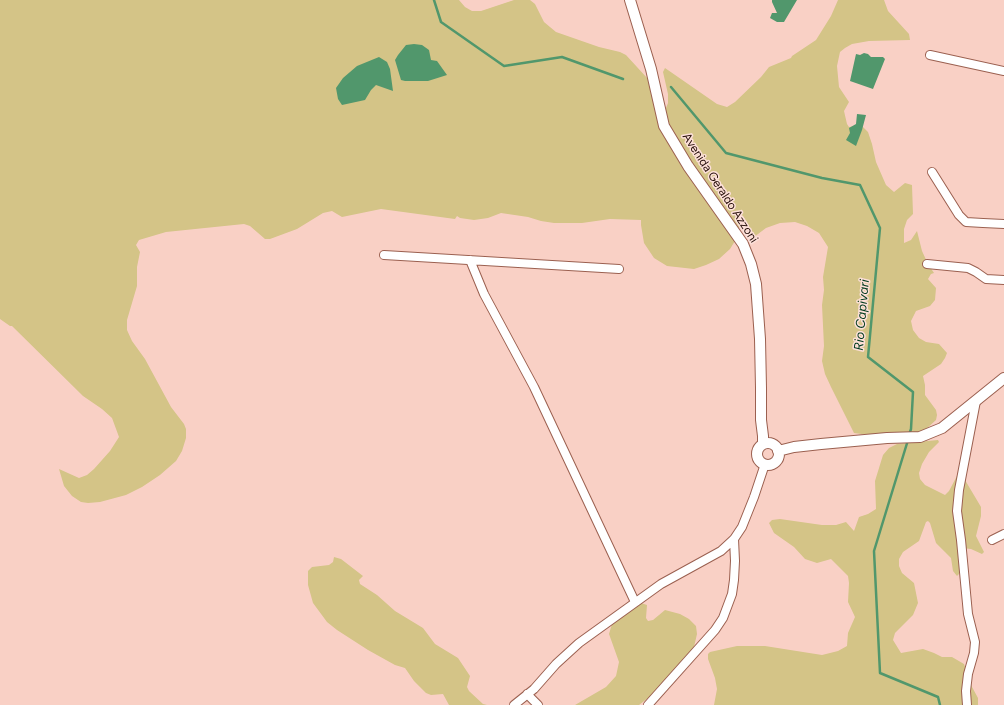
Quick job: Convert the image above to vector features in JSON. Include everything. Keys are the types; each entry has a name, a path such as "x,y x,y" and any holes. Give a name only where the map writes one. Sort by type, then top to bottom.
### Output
{"street":[{"name":"Avenida Geraldo Azzoni","path":"630,0 651,69 664,126 688,166 743,244 751,264 756,284 760,346 761,420 763,444"},
{"path":"930,55 1004,72"},
{"path":"932,172 959,215 966,222 1004,224"},
{"path":"384,255 619,269"},
{"path":"470,260 484,294 534,388 635,602"},
{"path":"927,264 968,268 986,279 1004,280"},
{"path":"778,451 801,446 887,438 920,437 942,428 1004,378"},
{"path":"967,705 966,691 968,674 974,653 975,642 968,614 961,540 956,511 976,401"},
{"path":"770,443 778,451 778,458 772,464 765,464 757,457 758,449 763,444 770,443"},
{"path":"514,705 534,689 556,664 579,643 661,584 721,551 734,539 742,527 765,464"},
{"path":"992,540 1004,534"},
{"path":"648,705 715,630 722,618 732,594 734,574 734,539"},
{"path":"527,694 538,705"}],"shaded area":[{"path":"0,0 459,0 465,7 472,11 481,11 514,0 530,0 535,4 544,22 556,32 626,55 648,79 658,102 663,109 666,108 668,103 668,94 663,72 665,68 717,104 727,107 735,102 761,77 769,67 791,58 816,40 831,16 838,0 884,0 888,11 909,34 910,40 869,41 852,44 845,48 840,52 837,66 839,87 849,102 844,111 847,124 849,127 861,125 868,132 876,162 886,185 894,192 905,183 912,185 913,214 907,220 904,229 904,243 911,240 917,231 922,251 934,273 931,274 928,279 936,288 935,300 930,306 916,311 911,321 913,330 919,338 926,342 939,344 947,353 941,364 923,376 925,395 936,410 936,420 925,430 910,435 869,435 854,433 825,374 822,361 824,346 822,305 824,290 823,277 828,247 819,233 807,226 795,222 780,223 766,228 754,237 745,219 740,213 738,220 740,222 738,236 730,249 719,259 694,269 667,266 654,258 644,243 641,220 610,219 582,223 554,223 501,213 488,218 474,220 460,218 457,216 455,219 381,209 342,217 332,211 323,213 297,229 270,239 265,239 250,226 244,224 166,232 139,240 136,245 140,252 137,267 137,286 127,320 127,330 132,341 145,359 171,407 184,424 186,429 186,438 182,451 176,461 160,475 142,487 126,495 100,502 81,502 72,496 64,486 59,469 79,478 87,475 94,469 110,451 119,437 112,418 83,396 12,326 0,319"},
{"path":"772,0 797,0 784,22 777,22 770,18 772,13 777,13"},
{"path":"406,45 422,45 429,50 431,60 437,61 447,75 428,81 401,80 395,60"},
{"path":"864,53 871,57 883,57 885,59 873,89 850,81 856,54 860,55"},
{"path":"379,57 387,62 390,69 393,91 376,85 365,100 342,105 338,99 336,88 343,78 357,66"},
{"path":"857,114 866,115 856,146 846,140 850,133 849,128 856,124"},
{"path":"938,440 939,442 929,452 922,464 919,473 920,479 925,485 945,495 949,491 958,474 965,480 981,507 981,516 976,536 984,552 982,554 971,549 962,548 959,574 957,576 953,571 951,558 936,543 930,523 928,521 926,522 919,541 903,552 899,559 899,566 902,573 914,583 918,603 913,615 895,633 893,640 901,653 923,649 942,657 952,657 964,664 972,687 978,698 978,705 714,705 717,689 715,678 708,659 708,654 710,652 737,646 765,646 822,655 838,651 847,646 848,633 855,617 848,602 848,576 831,559 817,563 805,559 794,547 774,533 769,523 772,520 780,519 822,525 836,525 846,522 854,531 859,517 876,509 875,481 883,455 889,448 897,444"},
{"path":"334,557 341,559 363,576 359,580 360,584 377,595 395,611 423,628 435,644 458,658 470,676 467,687 469,691 483,704 487,705 449,705 443,694 431,695 426,693 414,681 405,668 395,665 368,650 327,622 313,603 308,585 308,571 312,567 329,565 333,562"},
{"path":"641,603 647,605 646,618 648,621 653,620 665,610 680,614 689,619 696,626 697,634 694,647 685,663 671,680 639,705 575,705 606,687 616,676 619,662 609,634 612,624"}],"waterway":[{"name":"Rio Capivari","path":"434,0 441,22 504,66 562,57 623,79"},
{"name":"Rio Capivari","path":"671,87 726,153 822,178 860,185 880,228 868,357 913,392 911,429 909,435"},
{"name":"Rio Capivari","path":"908,440 874,551 880,673 938,697 940,705"}]}
